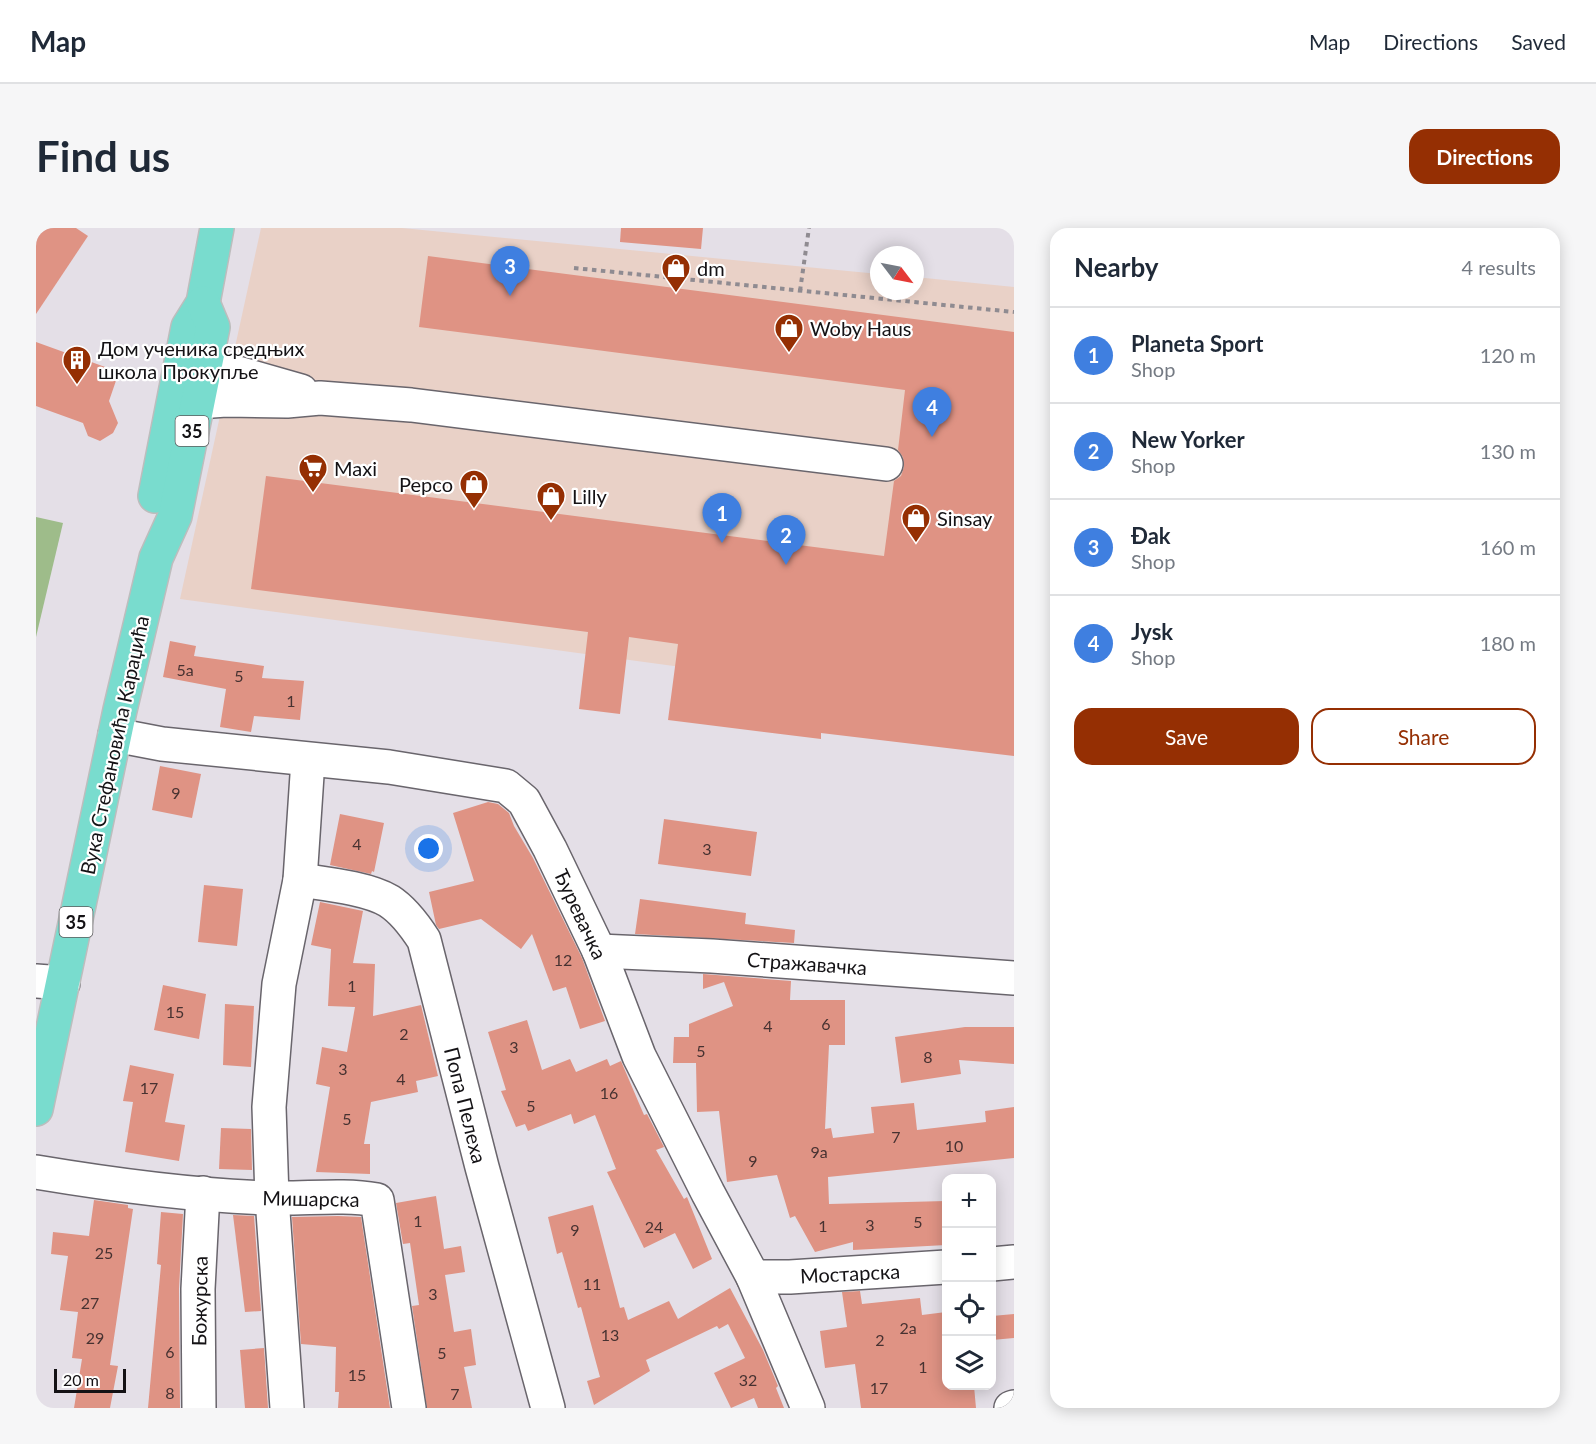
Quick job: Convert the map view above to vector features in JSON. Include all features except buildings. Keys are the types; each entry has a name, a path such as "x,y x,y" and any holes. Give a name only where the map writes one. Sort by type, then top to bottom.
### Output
{"main road":[{"name":"Вука Стефановића Караџића","path":"156,558 152,513 188,327 204,303 216,228"},
{"name":"Вука Стефановића Караџића","path":"36,1109 50,982 115,735 156,558 175,516 213,327 204,303"}],"street":[{"path":"206,364 287,385 320,398"},
{"path":"198,402 287,401 320,398 411,405 886,464"},
{"name":"Ђуревачка","path":"115,735 162,744 388,767 506,786 524,801 599,951 639,1056 753,1277 808,1408"},
{"path":"287,1408 272,1198 269,1107 279,984 300,880 308,760"},
{"name":"Попа Пелеха","path":"300,880 354,889 389,901 414,924 424,940 485,1178 548,1408"},
{"name":"Стражавачка","path":"599,951 712,956 1014,978"},
{"name":"Мишарска","path":"36,1172 203,1193 272,1198 358,1197 377,1200 409,1408"},
{"name":"Божурска","path":"199,1408 198,1289 203,1193"},
{"path":"996,1264 1014,1262"},
{"name":"Мостарска","path":"753,1277 790,1277 942,1267"}],"path":[{"path":"800,291 809,228"},
{"path":"574,268 1014,312"}],"shaded area":[{"path":"261,228 402,228 870,273 870,300 924,300 924,278 1014,287 1014,712 180,599"}],"green space":[{"path":"36,517 63,523 36,637"}],"place":[{"name":"dm","path":"676,294"},
{"name":"Đak","path":"510,296"},
{"name":"Woby Haus","path":"789,354"},
{"name":"Дом ученика средњих школа Прокупље","path":"77,386"},
{"name":"Jysk","path":"932,437"},
{"name":"Maxi","path":"313,494"},
{"name":"Pepco","path":"474,510"},
{"name":"Lilly","path":"551,522"},
{"name":"Planeta Sport","path":"722,543"},
{"name":"Sinsay","path":"916,544"},
{"name":"New Yorker","path":"786,565"}]}
